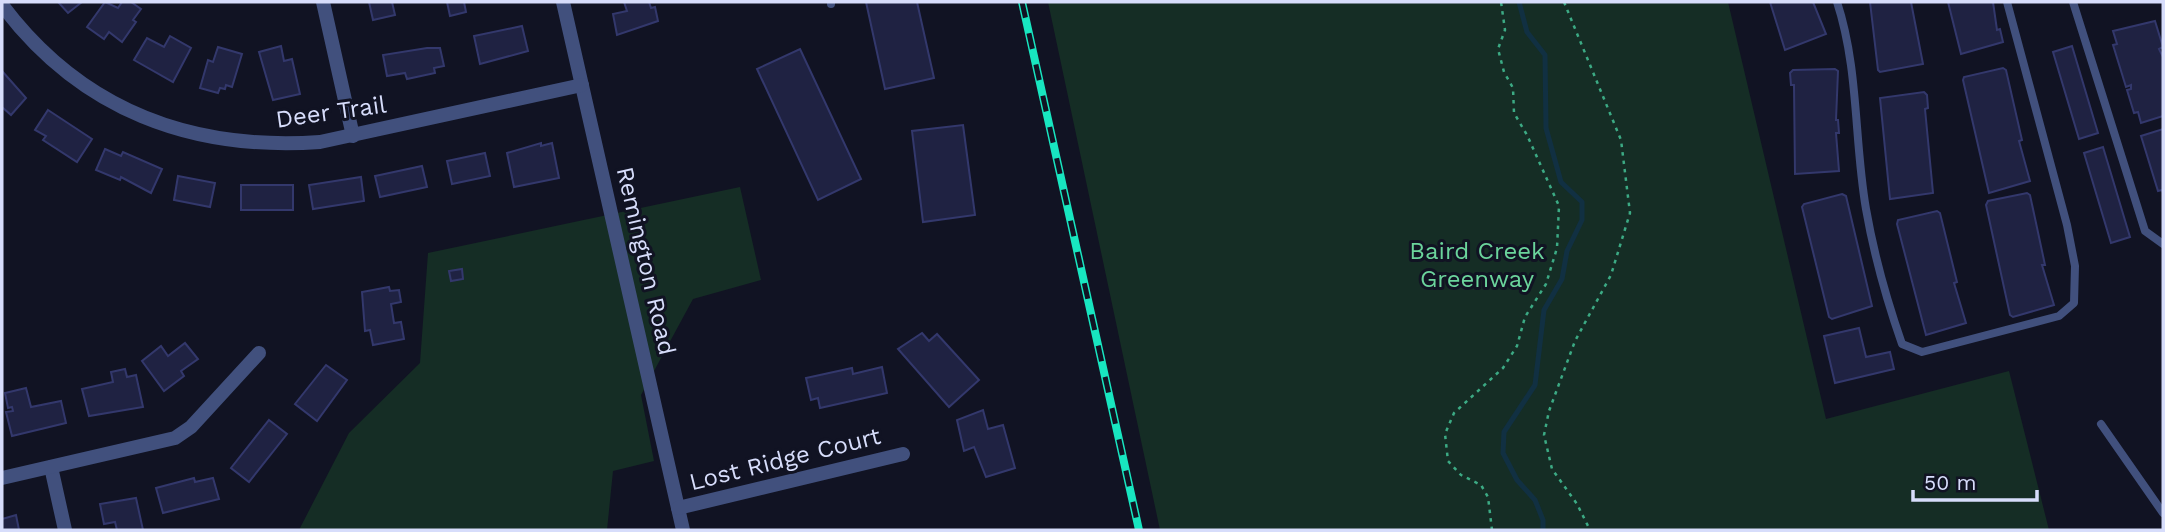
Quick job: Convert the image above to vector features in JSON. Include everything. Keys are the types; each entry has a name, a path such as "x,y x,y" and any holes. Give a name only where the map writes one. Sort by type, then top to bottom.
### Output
{"street":[{"path":"323,2 353,136"},
{"name":"Remington Road","path":"563,2 683,530"},
{"name":"Deer Trail","path":"2,5 40,50 72,77 107,100 167,127 236,143 320,142 582,85"},
{"path":"2,478 175,438 191,427 259,353"},
{"name":"Lost Ridge Court","path":"678,508 903,454"},
{"path":"51,467 65,530"}],"lane":[{"path":"1837,2 1845,28 1856,96 1866,208 1888,304 1902,344 1922,352 2059,316 2074,303 2075,266 2067,225 2007,2"},
{"path":"2073,2 2144,231 2163,244"},
{"path":"2101,424 2163,513"}],"path":[{"path":"1492,530 1488,498 1481,485 1461,475 1448,461 1445,434 1454,413 1503,368 1517,346 1524,317 1546,284 1556,248 1559,206 1527,135 1514,113 1513,88 1504,72 1498,49 1505,30 1501,2"},
{"path":"1564,2 1621,140 1630,213 1611,275 1574,341 1549,411 1544,435 1552,470 1577,504 1590,530"}],"green space":[{"name":"Baird Creek Greenway","path":"1048,2 1728,2 1826,419 2009,371 2049,530 1160,530"},
{"path":"740,187 761,280 693,299 641,395 654,461 613,471 607,530 299,530 349,433 420,363 428,253"}],"building":[{"path":"58,2 82,2 68,13"},
{"path":"105,2 118,8 122,2 131,2 141,9 133,20 136,22 122,42 109,32 104,39 87,27"},
{"path":"369,2 392,2 395,15 373,20"},
{"path":"447,2 464,2 466,12 450,16"},
{"path":"624,2 649,2 651,8 655,7 658,21 617,35 613,14 627,11"},
{"path":"866,2 917,2 934,78 885,89"},
{"path":"1770,2 1813,2 1826,34 1785,50"},
{"path":"1870,2 1911,2 1923,64 1880,72 1878,70"},
{"path":"1948,2 1993,2 1997,30 2000,29 2003,42 1961,54"},
{"path":"2155,21 2163,47 2159,49 2163,57 2163,116 2141,123 2138,112 2134,113 2127,90 2131,89 2131,85 2126,87 2113,45 2117,44 2113,31"},
{"path":"522,26 528,51 480,64 474,36"},
{"path":"170,36 191,48 173,82 134,60 147,38 164,47"},
{"path":"281,46 284,61 292,59 300,94 273,100 259,52"},
{"path":"2072,46 2098,133 2079,139 2053,52"},
{"path":"218,47 242,54 232,87 226,85 225,89 220,88 218,93 200,88 208,60 213,62"},
{"path":"440,48 444,66 434,68 435,73 407,79 405,73 387,76 383,55"},
{"path":"800,49 861,179 818,200 757,69"},
{"path":"2003,68 2006,70 2022,140 2019,141 2030,181 1989,193 1963,80 1964,77"},
{"path":"1793,70 1838,71 1836,120 1839,133 1836,133 1839,171 1795,174 1794,85 1791,85 1790,73"},
{"path":"2,71 26,98 11,115 2,107"},
{"path":"1924,92 1927,95 1928,108 1925,109 1933,193 1890,199 1880,98"},
{"path":"48,110 92,139 77,162 43,140 46,136 35,130"},
{"path":"963,125 975,215 923,222 912,131"},
{"path":"2163,129 2163,193 2162,190 2158,191 2141,136"},
{"path":"541,143 541,146 552,143 559,178 514,187 507,153"},
{"path":"2103,147 2130,237 2111,243 2084,153"},
{"path":"105,149 121,156 123,152 162,169 151,193 121,177 120,180 96,170"},
{"path":"485,153 490,176 452,184 447,161"},
{"path":"422,166 427,187 380,197 375,176"},
{"path":"178,176 215,183 210,207 174,200"},
{"path":"361,177 364,201 313,209 309,185"},
{"path":"241,185 293,185 293,210 241,210"},
{"path":"2027,193 2030,195 2045,265 2042,265 2054,305 2013,317 2010,315 1986,205 1988,201"},
{"path":"1842,194 1846,196 1872,306 1832,319 1829,317 1802,207 1804,204"},
{"path":"1937,211 1940,213 1957,282 1954,283 1966,323 1926,335 1897,224 1898,220"},
{"path":"462,269 463,279 451,281 449,271"},
{"path":"389,287 390,291 399,290 401,302 391,304 394,323 401,322 404,339 373,345 370,330 365,331 362,292"},
{"path":"1859,328 1866,357 1890,352 1894,369 1835,383 1824,336"},
{"path":"922,333 929,341 937,334 979,380 949,407 898,349"},
{"path":"185,343 198,359 181,371 184,376 164,391 142,361 161,346 168,356"},
{"path":"326,365 347,380 317,421 295,404"},
{"path":"882,367 887,393 820,408 818,398 811,400 806,378 852,368 853,374"},
{"path":"125,369 127,377 136,375 143,407 89,416 82,389 113,382 111,372"},
{"path":"26,388 31,407 61,401 66,423 12,436 6,412 13,411 12,407 8,408 5,393"},
{"path":"983,410 988,429 1003,425 1015,468 986,477 974,447 964,451 957,420"},
{"path":"269,420 287,434 249,482 231,468"},
{"path":"194,478 195,482 213,478 219,499 163,513 156,488"},
{"path":"136,498 143,530 117,530 115,522 104,524 100,504"},
{"path":"16,515 19,530 2,530 2,519"}],"waterway":[{"path":"1519,2 1527,32 1545,55 1546,128 1561,182 1582,202 1582,220 1567,251 1562,279 1544,310 1535,385 1504,432 1503,453 1517,480 1535,500 1543,520 1543,530"}],"railway":[{"path":"1022,2 1139,530"}]}
